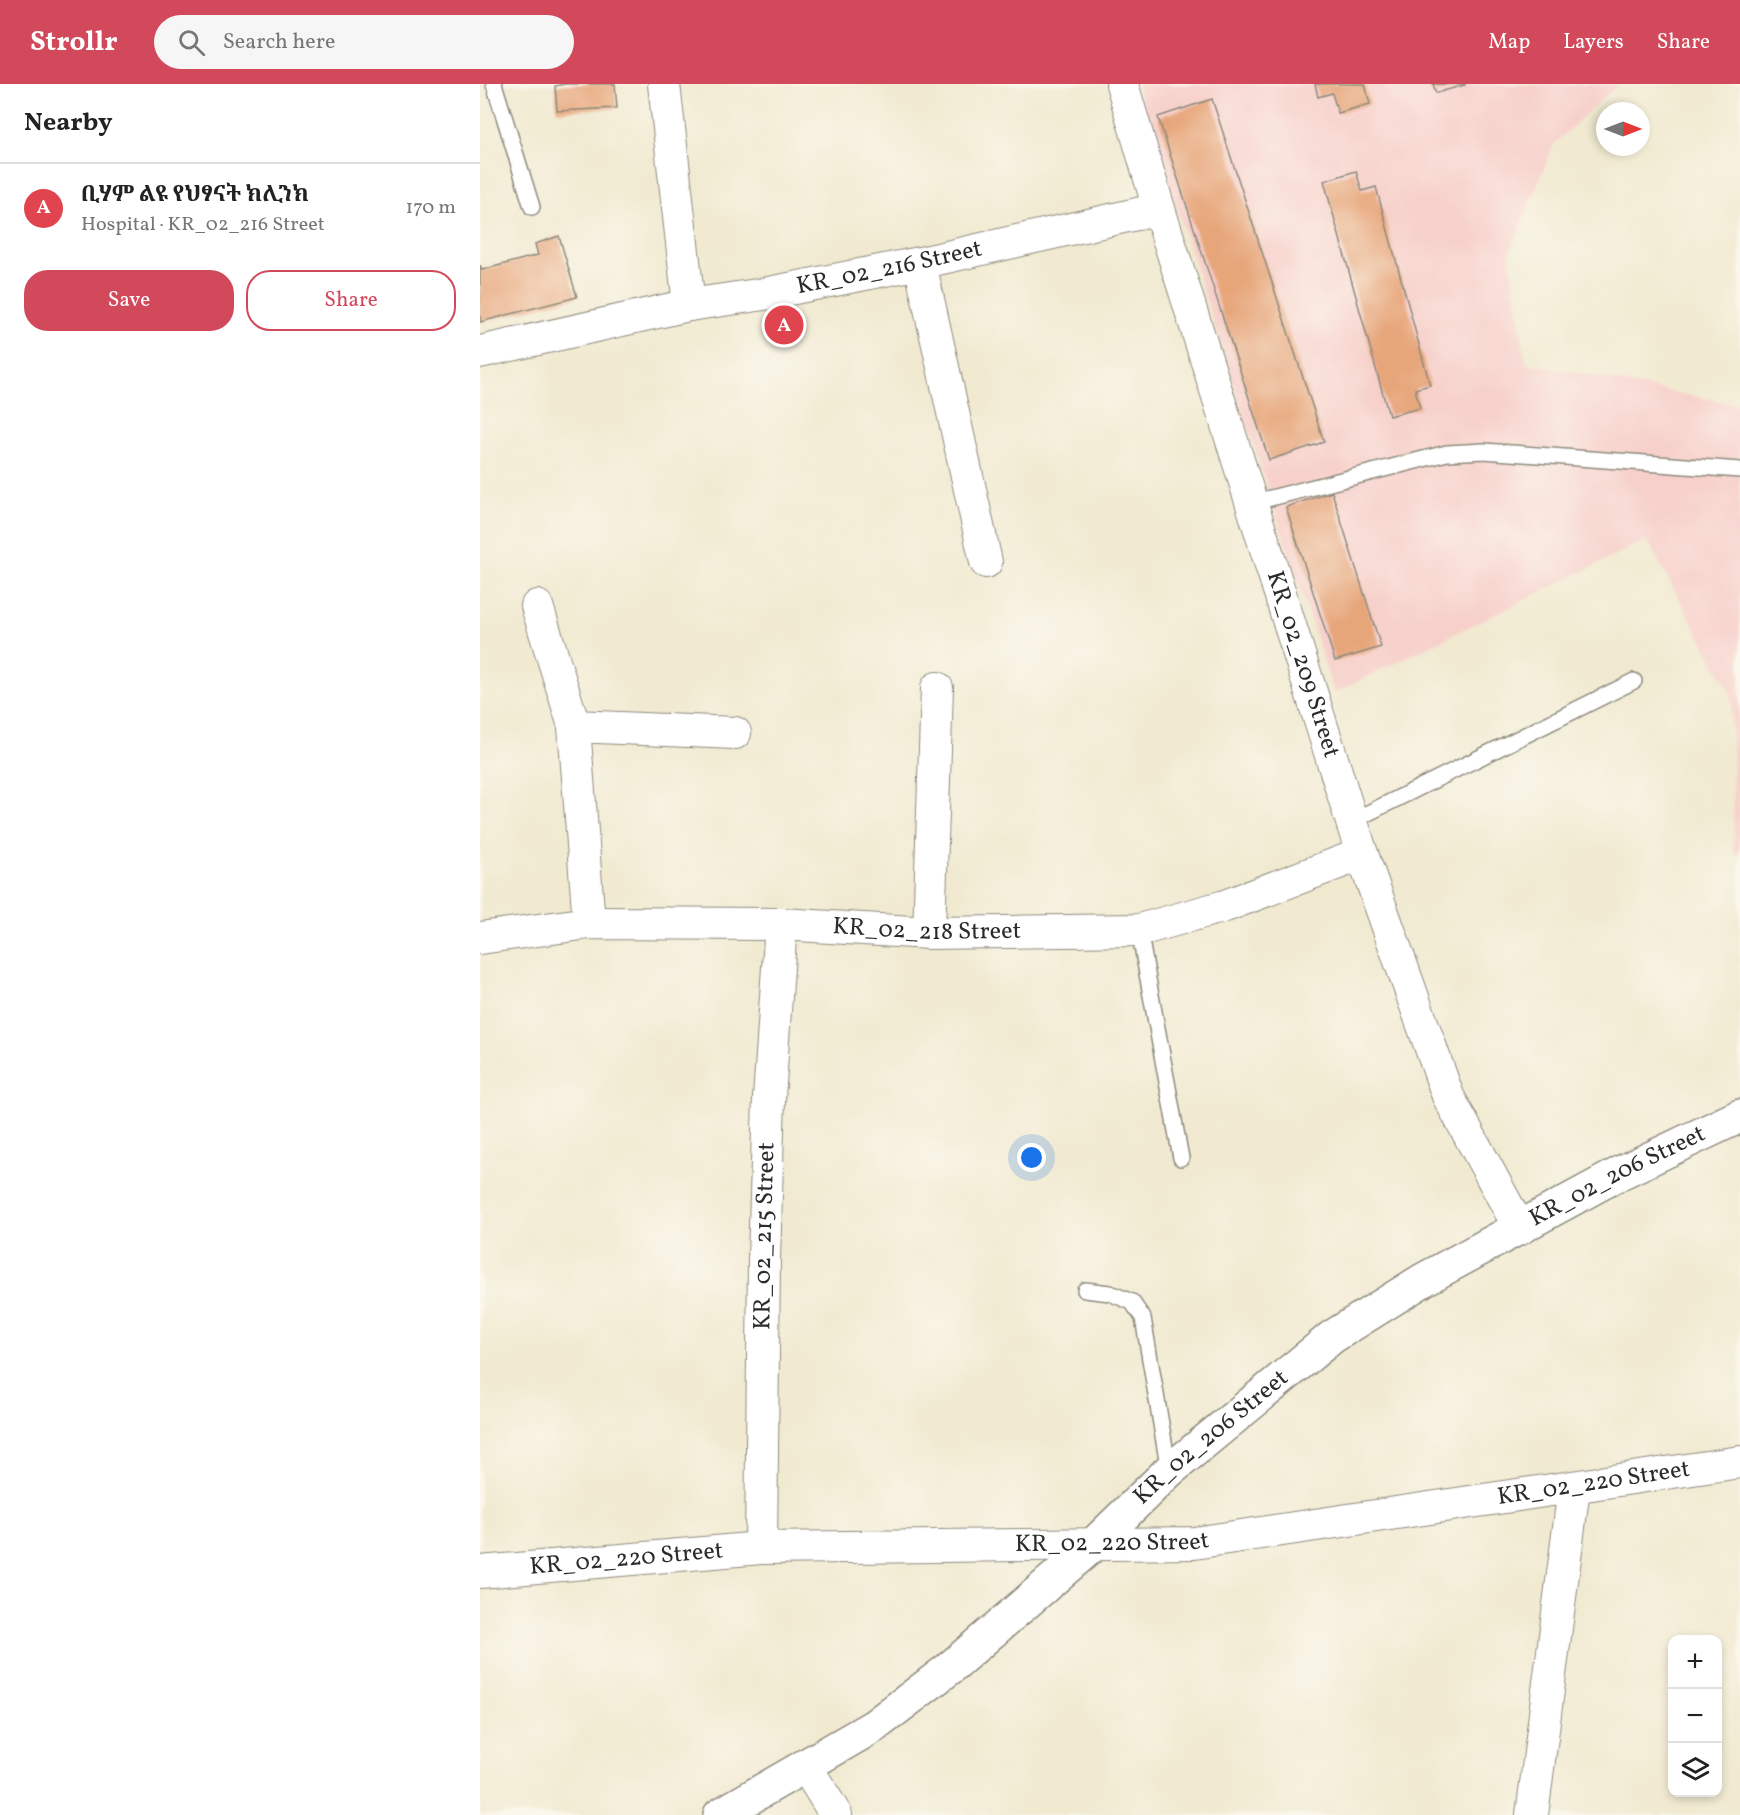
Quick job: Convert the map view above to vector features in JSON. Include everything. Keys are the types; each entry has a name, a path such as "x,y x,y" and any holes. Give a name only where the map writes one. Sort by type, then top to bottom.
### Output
{"street":[{"path":"664,84 689,305"},
{"name":"KR_02_209 Street","path":"1122,84 1159,209 1362,854 1448,1096 1520,1228"},
{"name":"KR_02_216 Street","path":"480,352 689,305 764,294 920,263 1159,209"},
{"path":"920,263 986,562"},
{"path":"537,606 574,726 589,923"},
{"path":"929,933 936,688"},
{"path":"574,726 735,733"},
{"name":"KR_02_218 Street","path":"480,938 589,923 781,924 929,933 1140,930 1225,906 1362,854"},
{"name":"KR_02_215 Street","path":"761,1548 764,1260 769,1098 781,924"},
{"name":"KR_02_206 Street","path":"720,1815 874,1726 950,1668 1094,1544 1169,1471 1332,1337 1423,1280 1622,1172 1740,1116"},
{"name":"KR_02_220 Street","path":"480,1572 761,1548 1194,1543 1740,1462"},
{"path":"1532,1815 1574,1488"},
{"path":"805,1765 836,1815"}],"lane":[{"path":"494,84 532,207"},
{"path":"1251,503 1446,453 1484,451 1740,470"},
{"path":"1352,821 1634,681"},
{"path":"1140,930 1181,1158"},
{"path":"1085,1290 1110,1293 1132,1302 1143,1318 1169,1471"}],"shaded area":[{"path":"1136,84 1618,84 1596,102 1596,105 1554,144 1509,254 1526,363 1740,405 1740,854 1734,855 1731,694 1647,540 1334,693"}],"building":[{"path":"615,84 617,108 557,111 555,86"},
{"path":"1315,84 1365,84 1370,104 1338,113 1332,93 1318,97"},
{"path":"1433,84 1465,84 1465,85 1436,93"},
{"path":"1212,99 1324,442 1269,460 1158,117"},
{"path":"1356,171 1362,191 1376,187 1430,385 1415,389 1420,408 1389,416 1324,181"},
{"path":"559,236 577,297 480,322 480,265 482,270 538,255 535,244"},
{"path":"1332,492 1381,647 1335,661 1286,507"}],"place":[{"name":"ቢሃም ልዩ የህፃናት ክሊንክ","path":"784,325"}]}
